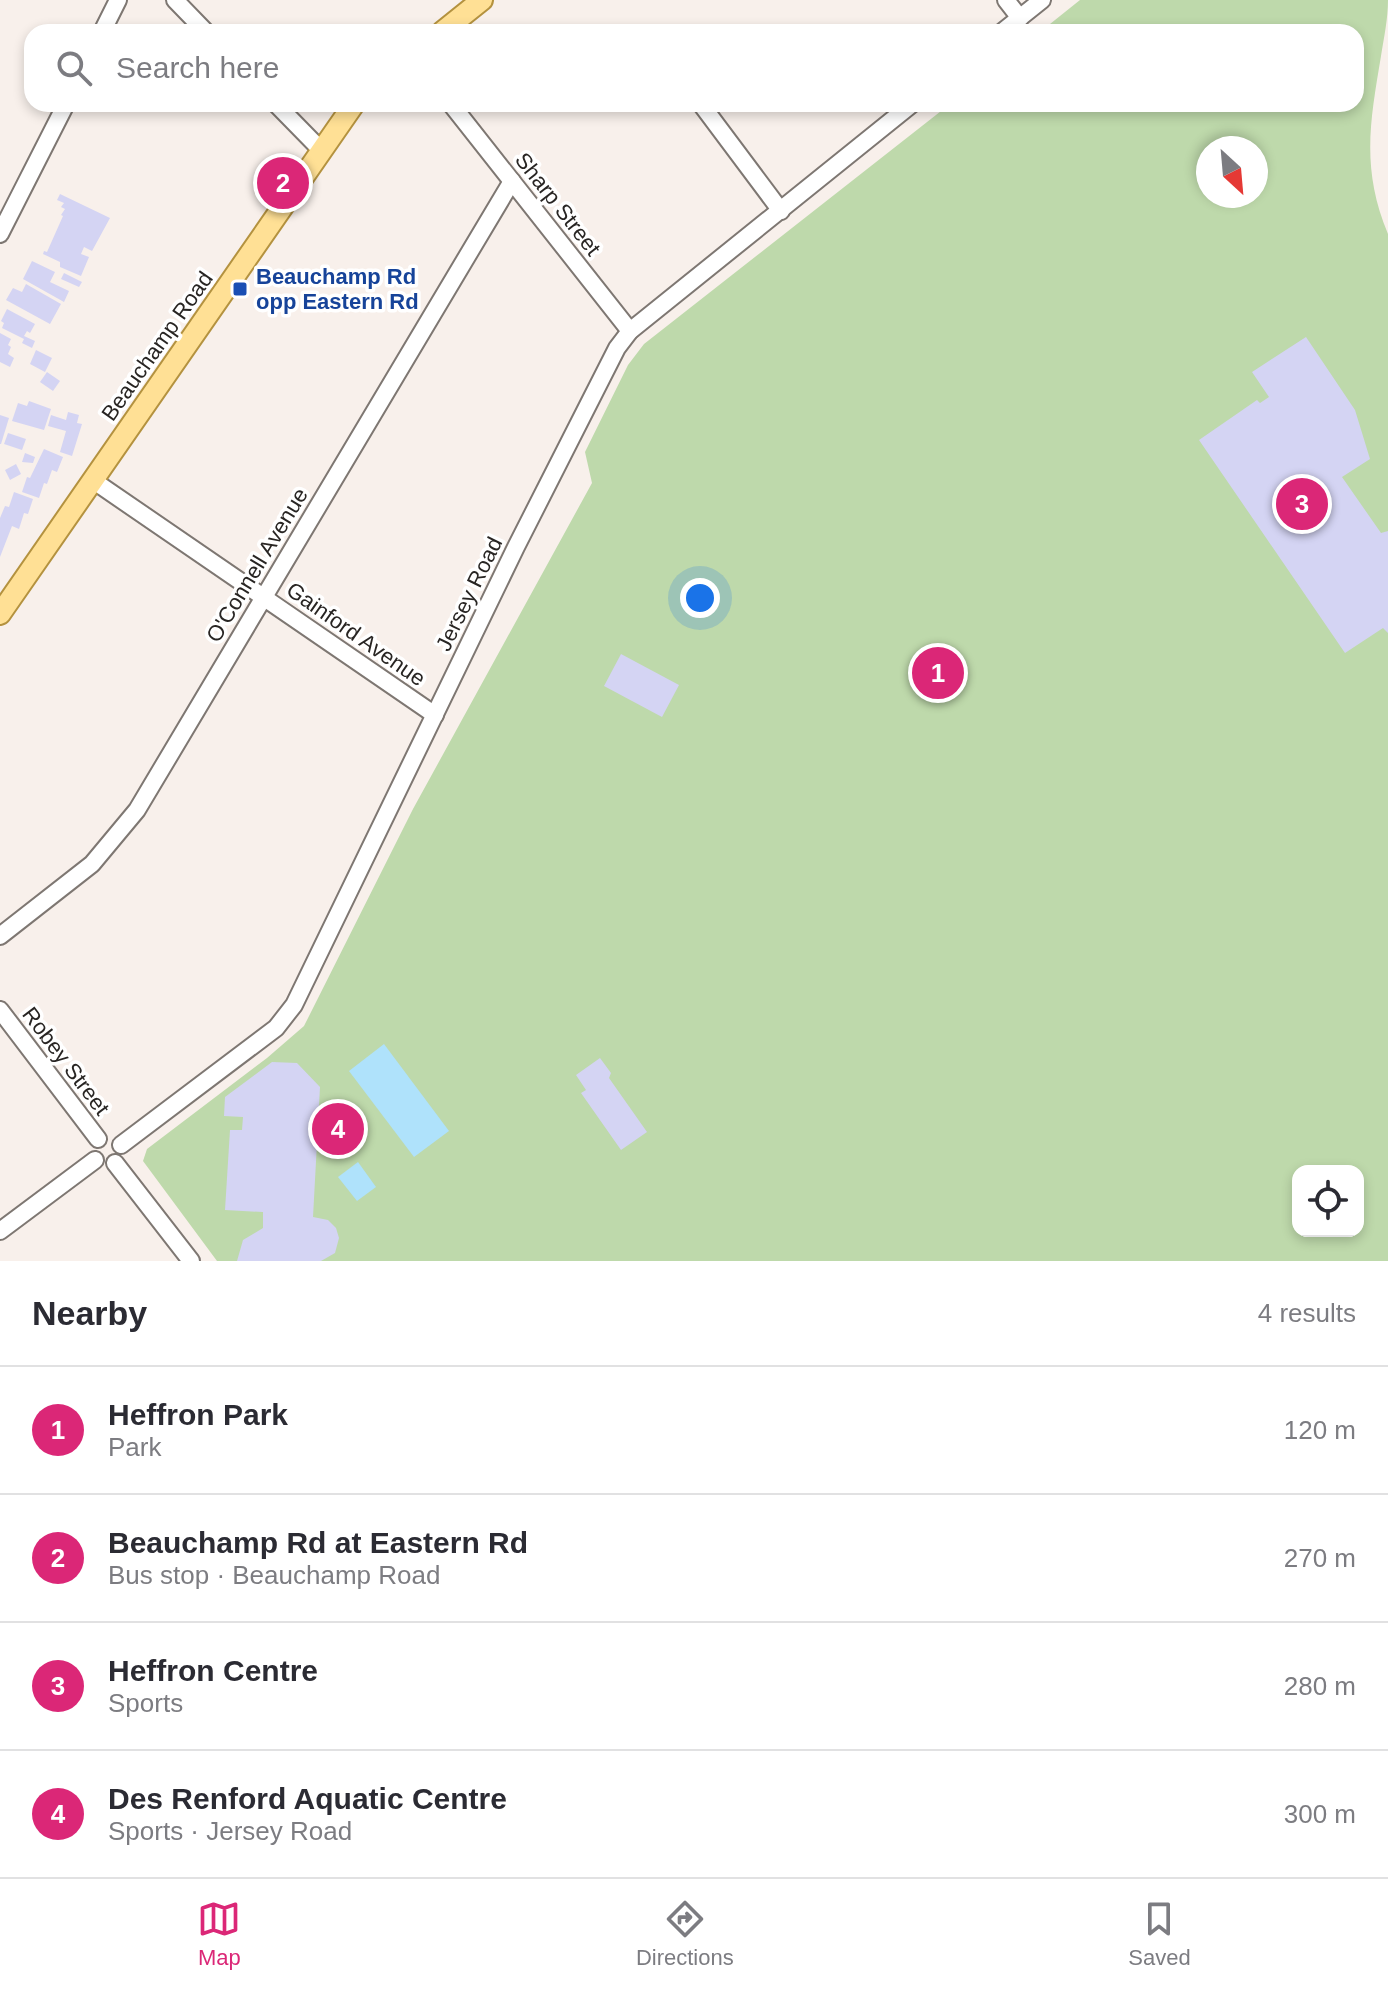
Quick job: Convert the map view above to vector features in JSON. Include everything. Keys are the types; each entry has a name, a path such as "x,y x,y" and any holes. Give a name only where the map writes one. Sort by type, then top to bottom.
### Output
{"main road":[{"path":"452,24 482,0"},
{"name":"Beauchamp Road","path":"0,614 348,112"}],"street":[{"path":"106,24 118,0"},
{"path":"175,0 198,24"},
{"path":"1006,0 1020,18"},
{"path":"1012,24 1042,0"},
{"path":"0,234 62,112"},
{"path":"284,112 321,150"},
{"name":"Sharp Street","path":"457,112 630,331"},
{"path":"707,112 781,211"},
{"name":"Jersey Road","path":"121,1145 276,1028 294,1005 610,362 630,331 902,112"},
{"name":"O'Connell Avenue","path":"0,936 82,872 117,837 137,810 512,181"},
{"name":"Gainford Avenue","path":"94,481 435,715"},
{"name":"Robey Street","path":"0,1010 98,1139"},
{"path":"110,1136 121,1145 121,1155 115,1163 103,1165 95,1160 92,1151 98,1139 110,1136"},
{"path":"0,1231 95,1160"},
{"path":"115,1163 191,1261"}],"green space":[{"path":"1080,0 1388,0 1370,145 1374,188 1388,234 1388,1261 217,1261 143,1161 147,1149 304,1026 413,809 592,483 585,452 628,365 644,344 940,112 1364,112 1364,24 1050,24"}],"water":[{"path":"384,1044 449,1131 414,1157 349,1071"},
{"path":"343,1116 351,1119 354,1127 351,1135 343,1138 335,1135 332,1127 335,1119"},
{"path":"358,1162 376,1187 357,1201 338,1177"}],"building":[{"path":"60,194 110,218 92,251 84,247 81,254 89,257 81,276 60,267 60,262 43,254 47,252 65,209 61,207 64,203 57,200"},
{"path":"32,261 55,272 50,282 69,291 64,302 23,279"},
{"path":"64,273 82,282 79,287 61,279"},
{"path":"26,284 61,304 50,324 6,300 13,288 22,292"},
{"path":"7,309 35,324 24,336 35,341 32,348 22,343 24,339 2,328 4,323 1,321"},
{"path":"0,333 11,339 8,354 14,358 10,367 0,362"},
{"path":"1306,337 1355,410 1370,459 1342,477 1381,533 1388,531 1388,633 1383,628 1345,653 1199,440 1257,400 1260,403 1269,397 1252,372"},
{"path":"36,350 52,358 45,372 30,364"},
{"path":"47,372 60,381 53,391 40,382"},
{"path":"29,401 51,409 44,430 12,421 18,403 27,406"},
{"path":"68,412 79,415 77,423 82,424 72,456 60,452 66,431 48,426 51,415 66,420"},
{"path":"0,415 9,418 1,444 0,444"},
{"path":"8,433 26,439 22,450 4,444"},
{"path":"44,449 63,457 57,472 52,470 47,484 44,483 39,498 22,492"},
{"path":"25,453 35,457 33,463 22,462"},
{"path":"16,464 21,474 10,480 5,470"},
{"path":"14,492 33,499 19,529 12,526 0,557 0,518 5,506 9,507"},
{"path":"621,654 679,685 662,717 604,686"},
{"path":"600,1058 611,1073 609,1078 647,1132 621,1150 581,1093 586,1090 576,1075"},
{"path":"272,1062 297,1063 320,1087 313,1217 328,1220 336,1228 339,1238 335,1253 321,1261 237,1261 243,1240 263,1228 263,1212 225,1210 230,1130 242,1130 243,1117 224,1116 225,1097"}],"place":[{"name":"Beauchamp Rd at Eastern Rd","path":"283,183"},
{"name":"Beauchamp Rd opp Eastern Rd","path":"240,289"},
{"name":"Heffron Centre","path":"1302,504"},
{"name":"Heffron Park","path":"938,673"},
{"name":"Des Renford Aquatic Centre","path":"338,1129"}]}
